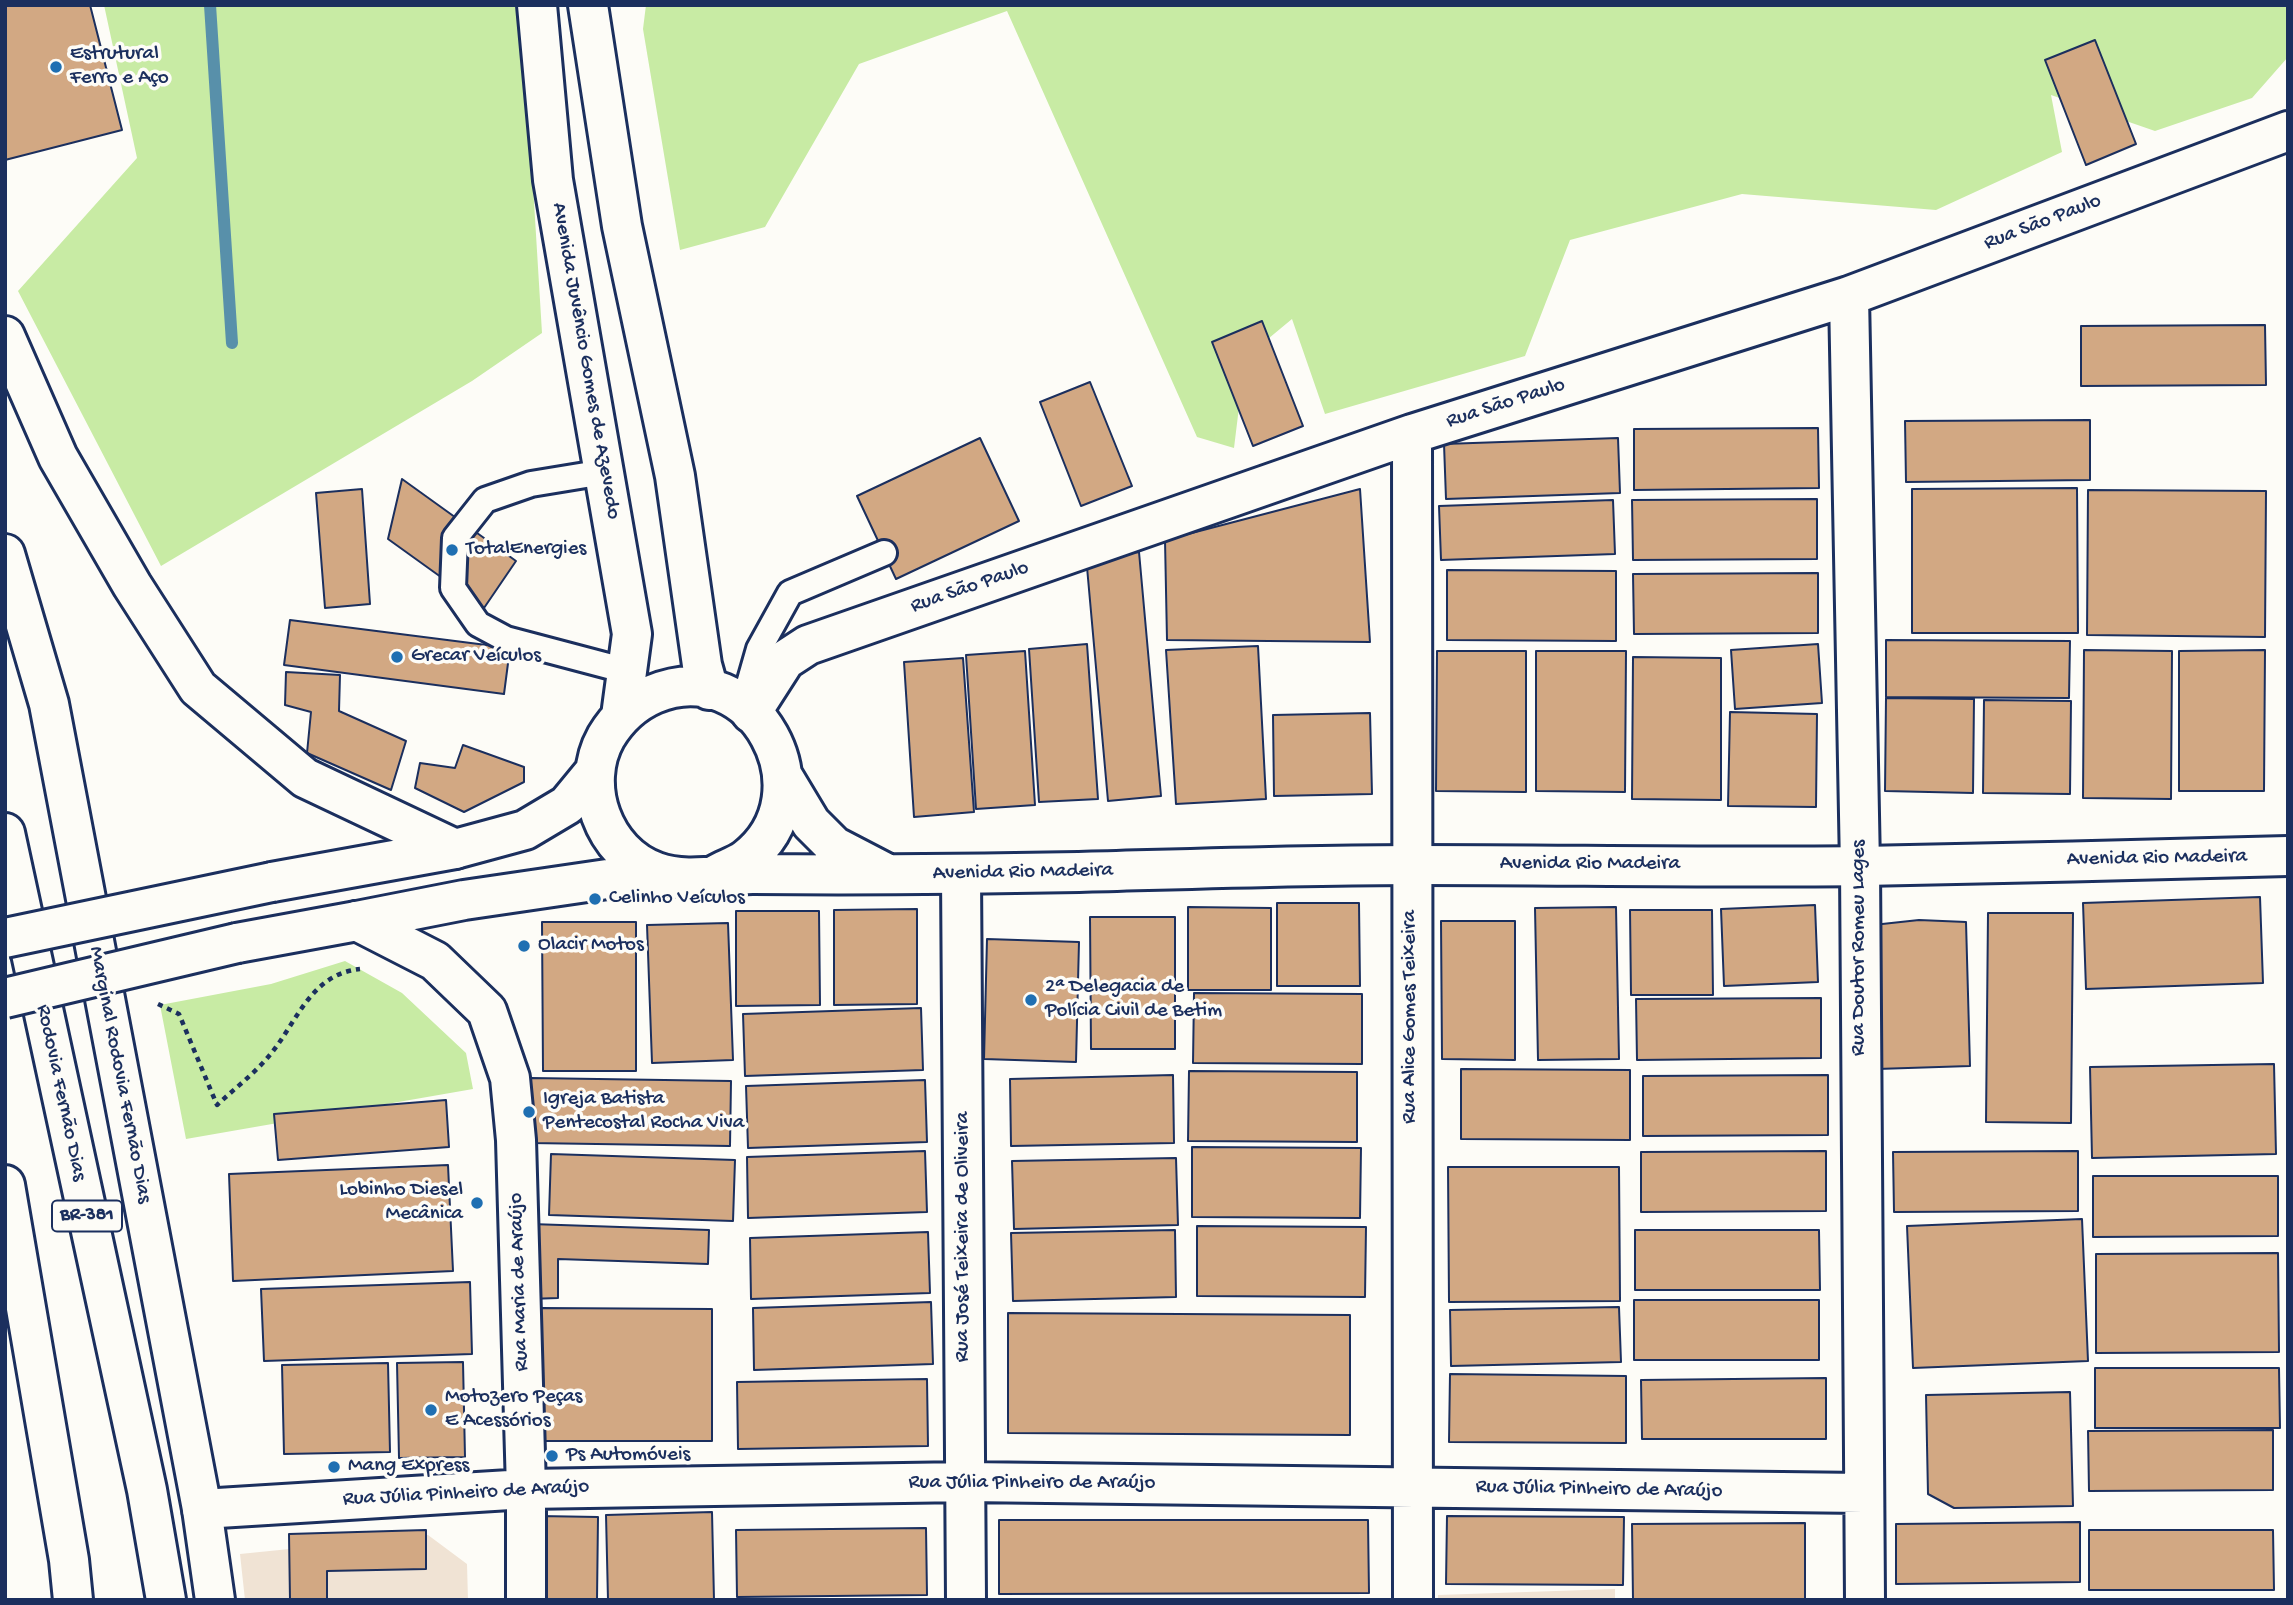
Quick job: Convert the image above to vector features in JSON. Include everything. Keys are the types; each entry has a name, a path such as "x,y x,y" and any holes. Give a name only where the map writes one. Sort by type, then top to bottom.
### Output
{"main road":[{"name":"Avenida Juvêncio Gomes de Azevedo","path":"537,5 553,180 632,634 621,716"},
{"path":"5,998 237,943 464,900 655,872 686,878 717,874 745,860 766,837 780,809 784,778 777,747 702,665 675,476 621,226 587,16 588,5"},
{"path":"2288,132 2288,164"},
{"name":"Rua São Paulo","path":"734,702 785,660 808,645 1412,434 1849,296 2288,132"},
{"name":"Rua Doutor Romeu Lages","path":"1849,296 1860,866 1865,1600"},
{"path":"5,337 58,457 132,585 198,688 304,778 455,849"},
{"name":"Rua Alice Gomes Teixeira","path":"1412,434 1410,865 1413,1600"},
{"name":"Marginal Rodovia Fernão Dias","path":"5,554 49,704 202,1509 215,1600"},
{"path":"655,872 628,856 608,832 596,803 595,771 603,741 621,716 639,701 662,691 685,688 734,702"},
{"path":"5,938 272,882 455,849 525,830 568,805 595,771"},
{"name":"Avenida Rio Madeira","path":"784,778 811,823 834,846 892,876"},
{"name":"Rodovia Fernão Dias","path":"5,833 147,1490 166,1600"},
{"name":"Avenida Rio Madeira","path":"717,874 892,876 1410,865 1860,866 2288,856"},
{"name":"Rua José Teixeira de Oliveira","path":"961,874 966,1600"},
{"name":"Rua Maria de Araújo","path":"357,920 435,961 488,1011 510,1078 516,1140 526,1489 526,1600"},
{"path":"5,1185 69,1560 73,1600"},
{"name":"Rua Júlia Pinheiro de Araújo","path":"202,1509 526,1489 966,1482 1863,1493"},
{"path":"58,1600 69,1560"}],"lane":[{"path":"604,472 531,484 485,500 455,538 453,588 478,624 506,639 627,671"},
{"path":"734,702 790,593 884,553"}],"path":[{"path":"151,1000 179,1014 217,1105 269,1056 313,990 348,970"}],"shaded area":[{"path":"428,1535 467,1564 468,1600 245,1600 240,1554"},
{"path":"1615,1589 1615,1600 1438,1600 1438,1595"}],"green space":[{"path":"104,5 522,5 542,333 472,381 161,566 18,291 137,158"},
{"path":"646,5 2288,5 2288,57 2252,98 2155,131 2051,95 2062,152 1936,210 1742,194 1570,240 1525,356 1325,414 1292,319 1245,358 1234,448 1197,437 1007,11 859,64 765,227 680,250 643,29"},
{"path":"345,961 402,993 466,1053 473,1089 186,1139 160,1005 271,984"}],"building":[{"name":"Estrutural Ferro e Aço","path":"5,5 90,5 122,130 5,160"},
{"path":"2095,40 2136,144 2086,165 2045,60"},
{"path":"1262,321 1303,426 1253,446 1212,342"},
{"path":"2265,325 2266,385 2081,386 2081,326"},
{"path":"1090,382 1132,486 1081,506 1040,402"},
{"path":"2090,420 2090,480 1906,482 1905,421"},
{"path":"1818,428 1819,488 1634,490 1634,429"},
{"path":"980,438 1019,521 896,579 857,496"},
{"path":"1618,438 1620,493 1446,499 1444,444"},
{"name":"TotalEnergies","path":"402,479 516,561 484,608 388,539"},
{"path":"2077,488 2078,633 1912,633 1912,489"},
{"path":"362,489 370,604 325,608 316,493"},
{"path":"1360,489 1370,642 1167,640 1165,540"},
{"path":"2088,490 2266,491 2265,637 2087,635"},
{"path":"1817,499 1817,559 1633,560 1632,500"},
{"path":"1613,500 1615,554 1441,560 1439,506"},
{"path":"1139,552 1161,796 1108,801 1086,556"},
{"path":"1447,570 1616,571 1616,641 1447,640"},
{"path":"1818,573 1818,633 1634,634 1633,574"},
{"name":"Grecar Veículos","path":"290,620 510,648 504,694 284,665"},
{"path":"1886,640 2070,641 2069,698 1886,697"},
{"path":"1087,644 1098,799 1039,802 1029,649"},
{"path":"1818,644 1822,703 1735,709 1731,650"},
{"path":"1258,646 1266,799 1176,804 1166,650"},
{"path":"2084,650 2172,651 2171,799 2083,798"},
{"path":"2265,650 2264,791 2179,791 2179,651"},
{"path":"1025,651 1035,805 976,809 966,655"},
{"path":"1437,651 1526,651 1526,792 1436,791"},
{"path":"1536,651 1626,651 1625,792 1536,791"},
{"path":"1633,657 1721,658 1721,800 1632,799"},
{"path":"963,658 974,812 914,817 904,662"},
{"path":"286,672 340,675 339,711 406,741 391,790 307,753 311,712 285,705"},
{"path":"1886,698 1974,699 1973,793 1885,791"},
{"path":"1984,700 2071,701 2070,794 1983,793"},
{"path":"1730,712 1817,714 1816,807 1728,806"},
{"path":"1370,713 1372,794 1274,796 1273,715"},
{"path":"463,745 524,767 524,782 464,812 415,788 420,763 455,768"},
{"path":"2260,897 2263,983 2086,989 2083,903"},
{"path":"1277,903 1359,903 1360,986 1277,986"},
{"path":"1815,905 1818,982 1724,986 1721,909"},
{"path":"1188,907 1271,908 1271,990 1188,990"},
{"path":"1616,907 1619,1059 1538,1060 1535,908"},
{"path":"917,909 917,1004 834,1005 834,910"},
{"path":"1630,910 1712,910 1713,995 1631,995"},
{"path":"736,911 819,911 820,1005 736,1006"},
{"path":"1988,913 2073,913 2071,1123 1986,1122"},
{"path":"1090,917 1175,917 1175,1049 1091,1049"},
{"path":"1919,920 1966,922 1970,1066 1877,1069 1873,925"},
{"path":"1441,921 1515,921 1515,1060 1442,1059"},
{"path":"542,922 636,922 636,1071 543,1071"},
{"path":"728,923 733,1060 652,1063 647,925"},
{"name":"2ª Delegacia de Polícia Civil de Betim","path":"987,939 1079,942 1076,1062 984,1059"},
{"path":"1194,993 1362,994 1362,1064 1193,1063"},
{"path":"1821,998 1821,1058 1637,1060 1636,999"},
{"path":"921,1008 923,1070 745,1076 743,1014"},
{"path":"2274,1064 2276,1154 2092,1158 2090,1067"},
{"path":"1461,1069 1630,1070 1630,1140 1461,1139"},
{"path":"1189,1071 1357,1072 1357,1142 1188,1141"},
{"path":"1173,1075 1174,1143 1011,1146 1010,1079"},
{"path":"1828,1075 1828,1135 1643,1136 1643,1076"},
{"path":"531,1078 731,1081 730,1146 530,1143"},
{"path":"925,1080 927,1142 748,1148 746,1086"},
{"path":"446,1100 449,1147 278,1160 274,1114"},
{"path":"1192,1147 1361,1148 1360,1218 1192,1217"},
{"path":"925,1151 927,1212 748,1218 747,1157"},
{"path":"1826,1151 1826,1211 1641,1212 1641,1152"},
{"path":"2078,1151 2078,1211 1894,1212 1893,1152"},
{"path":"551,1154 735,1160 733,1221 549,1215"},
{"path":"1176,1158 1178,1225 1014,1229 1012,1161"},
{"path":"448,1165 453,1271 233,1281 229,1174"},
{"path":"1448,1167 1619,1167 1620,1301 1449,1302"},
{"path":"2093,1176 2278,1176 2278,1236 2093,1237"},
{"path":"2082,1219 2088,1361 1913,1368 1907,1226"},
{"path":"531,1224 709,1230 708,1264 558,1259 558,1298 529,1299"},
{"path":"1197,1226 1366,1227 1365,1297 1197,1296"},
{"path":"1175,1230 1176,1297 1013,1301 1011,1233"},
{"path":"1635,1230 1819,1230 1820,1290 1635,1290"},
{"path":"928,1232 930,1293 751,1299 750,1238"},
{"path":"2278,1253 2279,1352 2096,1353 2096,1254"},
{"path":"470,1282 472,1354 264,1361 261,1289"},
{"path":"1634,1300 1819,1300 1819,1360 1634,1360"},
{"path":"931,1302 933,1364 754,1370 753,1308"},
{"path":"1619,1307 1621,1362 1451,1366 1450,1310"},
{"path":"540,1308 712,1309 712,1441 540,1441"},
{"path":"1008,1313 1350,1315 1350,1435 1008,1433"},
{"name":"Motozero Peças E Acessórios","path":"463,1362 465,1457 399,1458 397,1363"},
{"path":"388,1363 390,1452 284,1454 282,1365"},
{"path":"2095,1368 2279,1368 2280,1428 2095,1428"},
{"path":"1450,1374 1626,1376 1626,1443 1449,1442"},
{"path":"1826,1378 1826,1439 1642,1439 1641,1380"},
{"path":"927,1379 928,1446 738,1449 737,1382"},
{"path":"2070,1392 2073,1506 1954,1508 1928,1494 1926,1395"},
{"path":"2273,1430 2273,1490 2089,1491 2088,1431"},
{"path":"712,1512 714,1600 608,1600 606,1515"},
{"path":"539,1516 598,1517 597,1600 538,1599"},
{"path":"1447,1516 1624,1517 1623,1585 1446,1584"},
{"path":"999,1520 1368,1520 1369,1593 999,1594"},
{"path":"2080,1522 2080,1582 1896,1584 1896,1524"},
{"path":"1805,1523 1805,1600 1633,1600 1632,1524"},
{"path":"926,1528 927,1595 737,1597 736,1530"},
{"path":"426,1530 426,1569 327,1571 327,1600 290,1600 289,1534"},
{"path":"2089,1530 2273,1530 2274,1590 2089,1590"}],"waterway":[{"path":"210,5 232,343"}],"place":[{"name":"Estrutural Ferro e Aço","path":"56,67"},
{"name":"TotalEnergies","path":"452,550"},
{"name":"Grecar Veículos","path":"397,657"},
{"name":"Celinho Veículos","path":"595,899"},
{"name":"Olacir Motos","path":"524,946"},
{"name":"2ª Delegacia de Polícia Civil de Betim","path":"1031,1000"},
{"name":"Igreja Batista Pentecostal Rocha Viva","path":"529,1112"},
{"name":"Lobinho Diesel Mecânica","path":"477,1203"},
{"name":"Motozero Peças E Acessórios","path":"431,1410"},
{"name":"Ps Automóveis","path":"552,1456"},
{"name":"Mang Express","path":"334,1467"}]}
